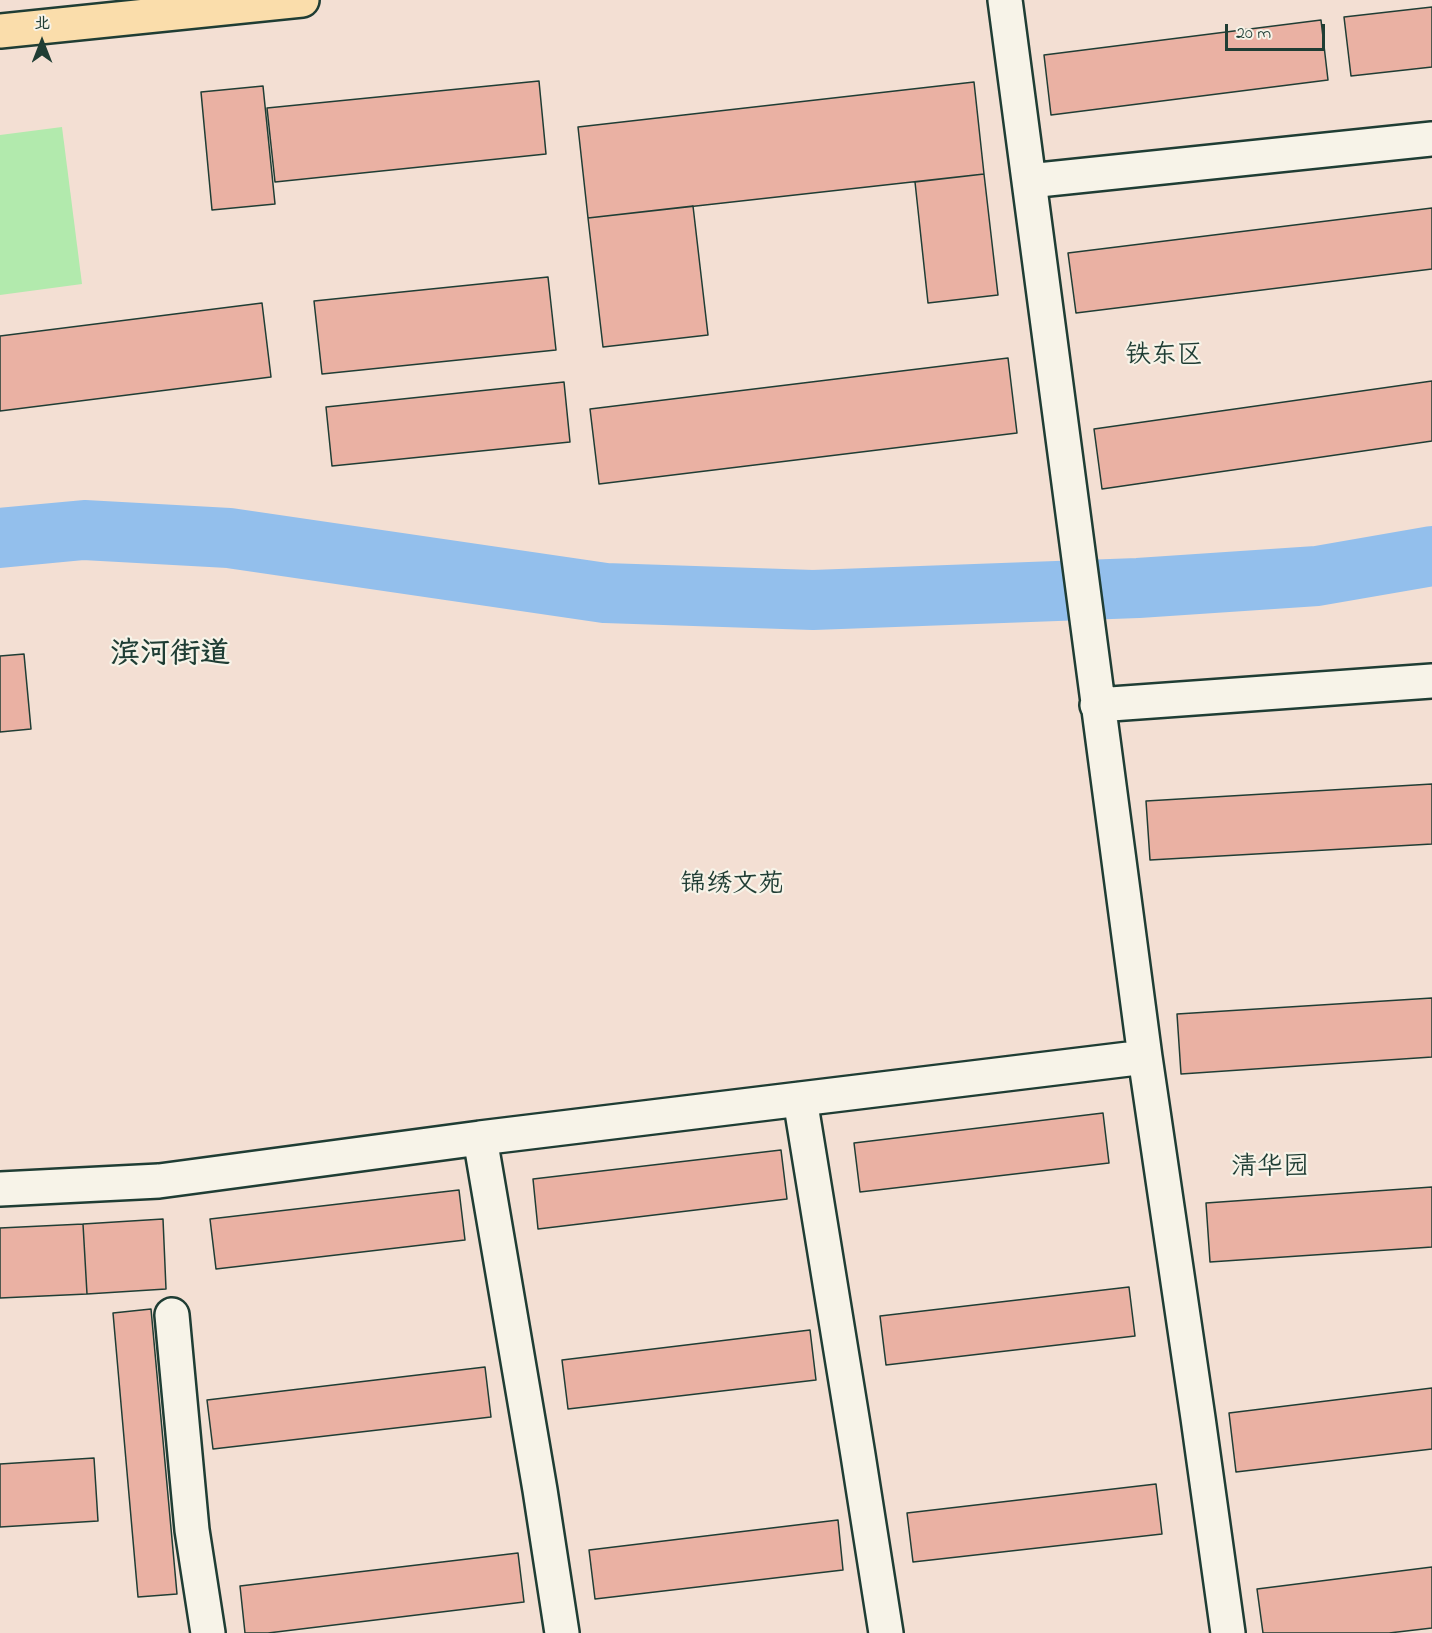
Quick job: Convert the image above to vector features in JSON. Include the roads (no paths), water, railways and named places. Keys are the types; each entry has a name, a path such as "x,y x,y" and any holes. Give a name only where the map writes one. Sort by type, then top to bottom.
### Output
{"main road":[{"path":"0,31 302,0"}],"street":[{"path":"1005,0 1145,1057 1228,1633"},
{"path":"1029,181 1432,138"},
{"path":"1097,705 1432,681"},
{"path":"0,1189 159,1181 480,1138 1145,1057"},
{"path":"800,1099 886,1633"},
{"path":"480,1138 562,1633"},
{"path":"172,1315 192,1530 208,1633"}],"waterway":[{"path":"0,538 84,530 229,538 605,593 813,600 1138,588 1317,576 1432,556"}],"district":[{"name":"铁东区","path":"1164,358"},
{"name":"滨河街道","path":"170,657"},
{"name":"锦绣文苑","path":"732,887"},
{"name":"清华园","path":"1270,1170"}]}
